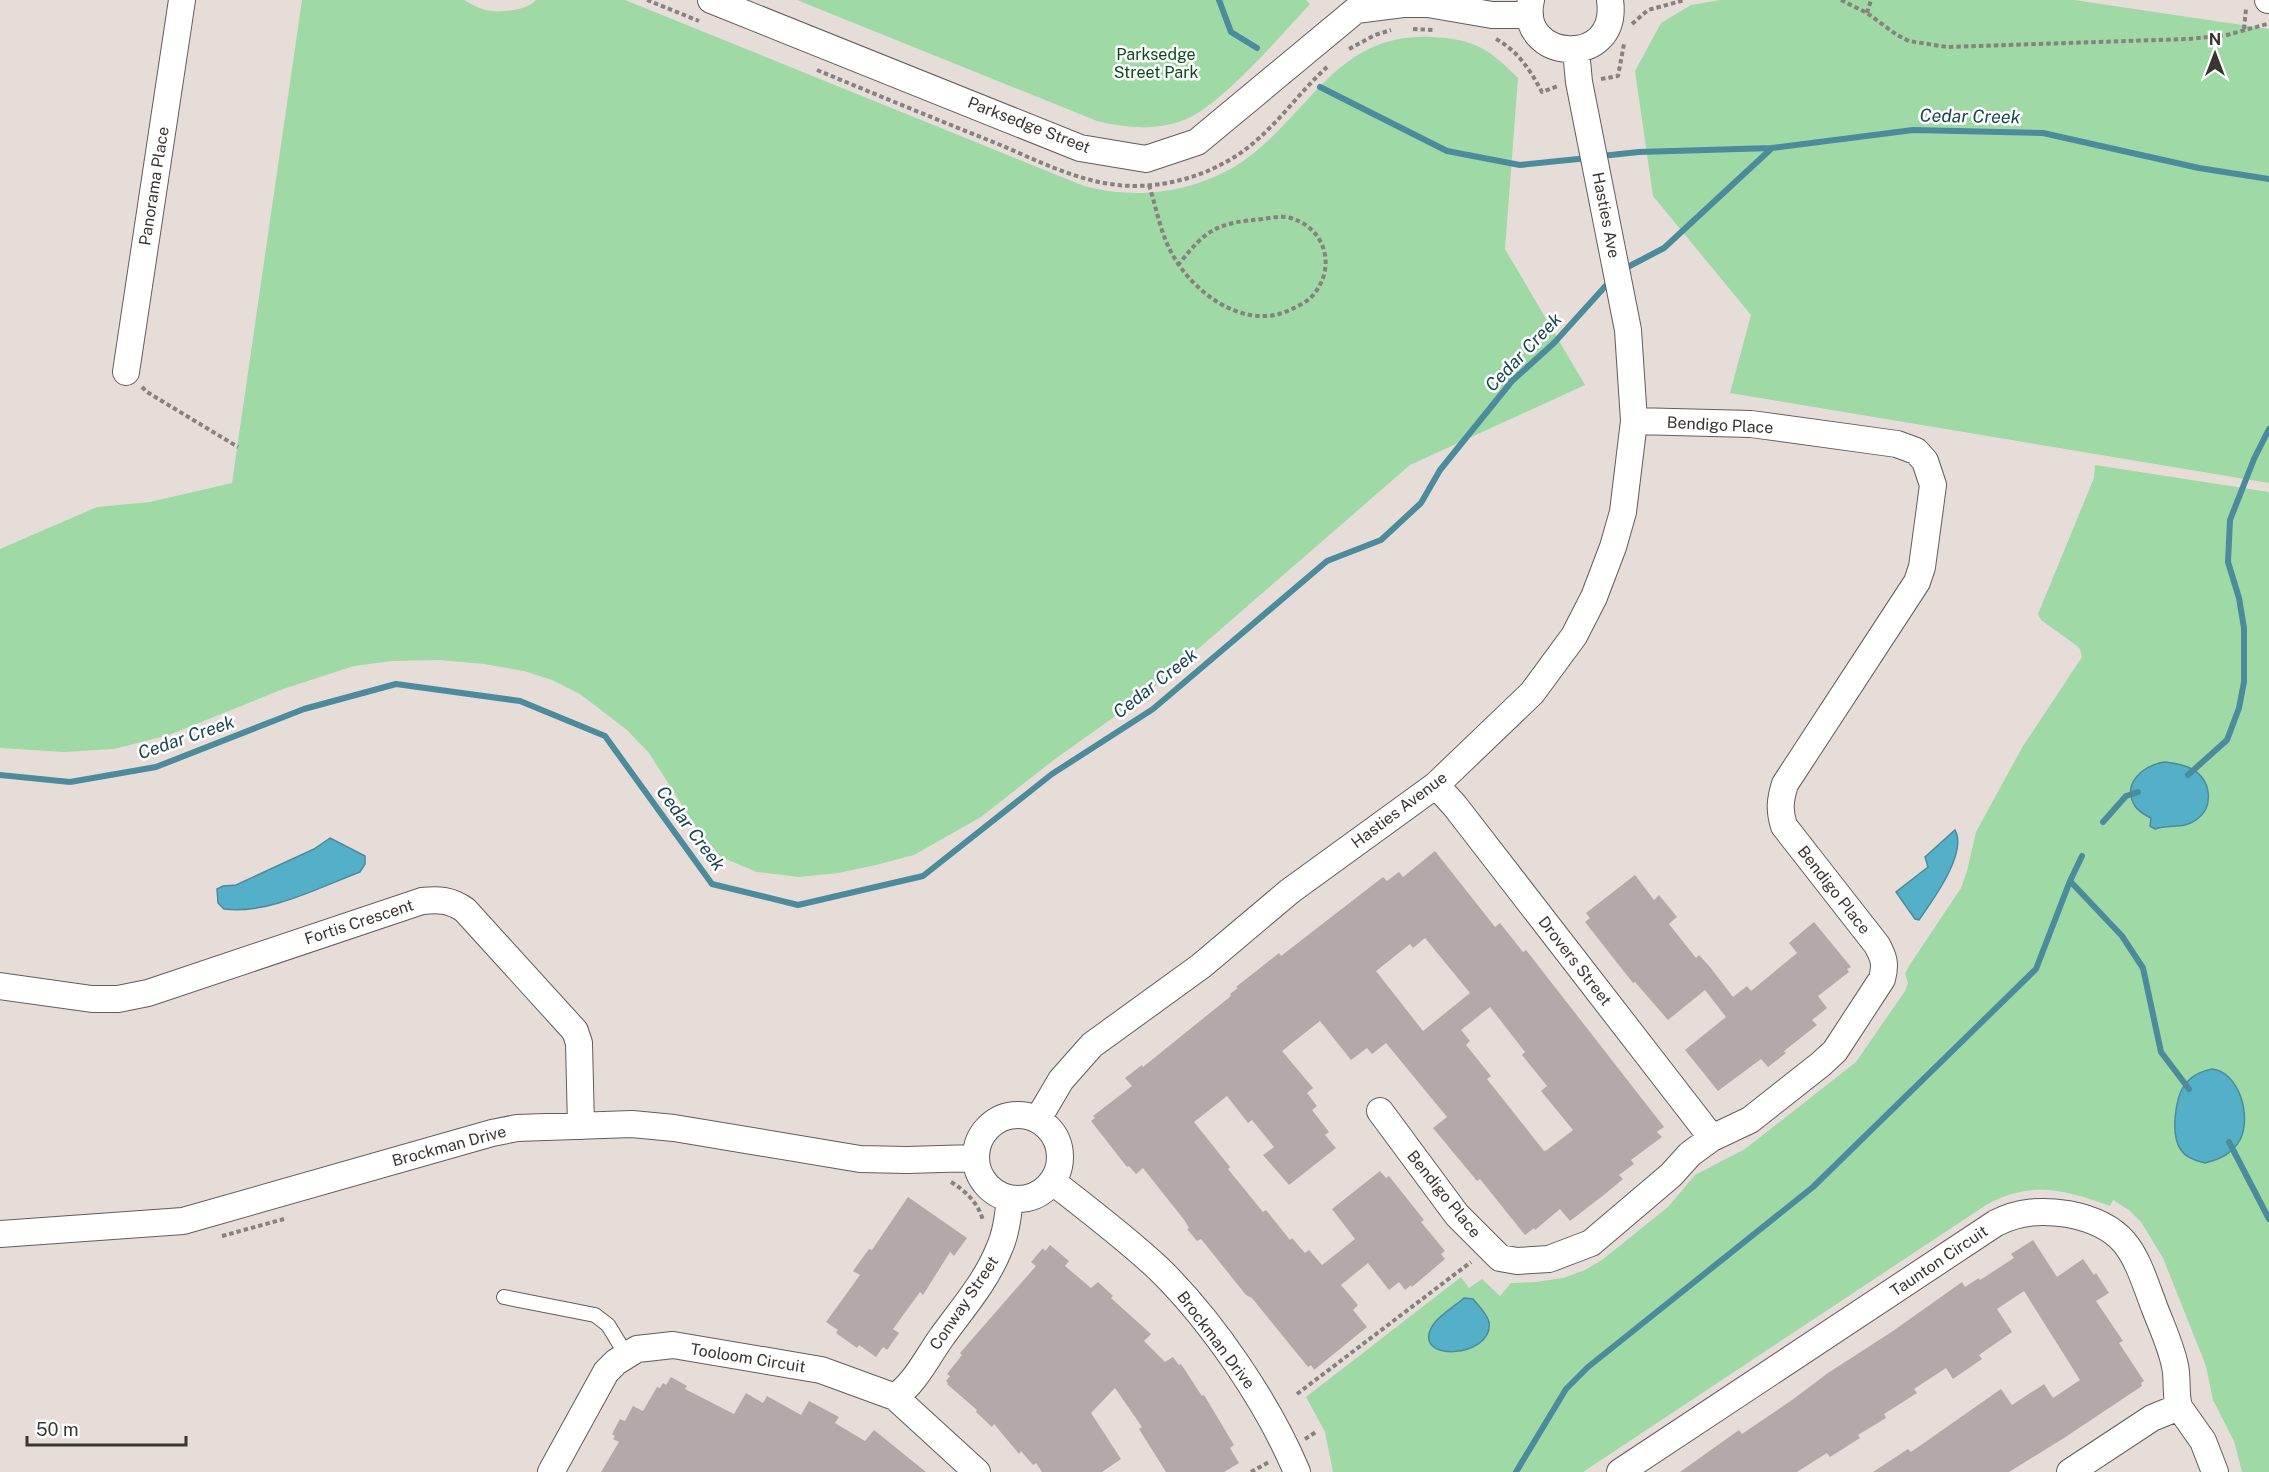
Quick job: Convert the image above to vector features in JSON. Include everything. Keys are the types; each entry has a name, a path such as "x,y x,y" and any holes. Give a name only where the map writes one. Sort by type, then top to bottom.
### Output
{"street":[{"name":"Panorama Place","path":"126,372 182,0"},
{"path":"1530,7 1532,25 1546,42 1565,50 1576,50 1587,47 1604,33 1611,12 1611,0"},
{"name":"Parksedge Street","path":"707,11 1080,147 1146,159 1197,142 1356,10 1404,11 1428,4 1501,15 1530,7"},
{"name":"Hasties Ave","path":"1576,50 1579,82 1628,330 1632,380"},
{"name":"Hasties Avenue","path":"1038,1119 1061,1080 1092,1045 1201,966 1290,891 1436,785 1532,693 1579,626 1594,597 1613,547 1623,512 1634,421 1632,380"},
{"name":"Bendigo Place","path":"1380,1111 1456,1215 1500,1258 1517,1261 1549,1259 1591,1243 1671,1175 1690,1154 1712,1138 1750,1120 1835,1051 1882,979 1886,967 1884,957 1877,945 1784,826 1779,811 1785,784 1917,582 1922,567 1933,485 1925,461 1916,451 1897,444 1750,424 1634,421"},
{"name":"Drovers Street","path":"1436,785 1470,825 1712,1138"},
{"name":"Fortis Crescent","path":"0,986 67,997 118,999 148,993 422,901 437,899 456,903 465,910 575,1031 579,1043 581,1126"},
{"path":"1010,1115 1024,1115 1038,1119 1054,1134 1061,1154 1059,1169 1053,1182 1045,1191 1034,1197 1010,1199 997,1194 985,1184 978,1172 975,1158 977,1143 985,1130 996,1121 1010,1115"},
{"name":"Brockman Drive","path":"0,1234 183,1221 492,1133 517,1128 632,1124 674,1128 860,1159 975,1158"},
{"name":"Brockman Drive","path":"1053,1182 1150,1262 1192,1304 1258,1397 1288,1450 1297,1472"},
{"name":"Conway Street","path":"895,1397 919,1370 993,1262 1002,1240 1010,1199"},
{"name":"Taunton Circuit","path":"1620,1472 1996,1223 2013,1215 2032,1211 2053,1212 2096,1221 2111,1230 2126,1244 2139,1265 2174,1362 2179,1407 2203,1441 2215,1472"},
{"name":"Tooloom Circuit","path":"551,1472 606,1372 637,1349 673,1345 822,1370 895,1397 977,1472"},
{"path":"2070,1472 2152,1418 2179,1407"}],"lane":[{"path":"504,1297 595,1315 608,1325 627,1356"}],"path":[{"path":"647,0 707,11"},
{"path":"1628,31 1636,19 1648,10 1685,0"},
{"path":"1841,0 1867,13 1909,41 1947,47 2188,39 2227,35 2269,24"},
{"path":"1867,13 1871,0"},
{"path":"2244,30 2247,0"},
{"path":"1404,11 1436,30"},
{"path":"1345,51 1358,42 1396,29"},
{"path":"1489,37 1512,48 1530,70 1542,92 1550,88"},
{"path":"1608,78 1618,76 1625,41"},
{"path":"812,68 1064,171 1117,185 1149,185 1202,173 1224,164 1242,152 1275,125 1331,63"},
{"path":"1149,185 1170,250 1179,264 1191,282 1239,314 1273,316 1302,304 1314,294 1326,266 1323,242 1315,232 1300,222 1284,217 1244,220 1216,228 1204,235 1179,264"},
{"path":"147,392 238,447"},
{"path":"946,1181 964,1191 979,1209 983,1223 991,1226"},
{"path":"216,1237 288,1217"},
{"path":"1298,1394 1489,1248"}],"green space":[{"path":"302,0 464,0 483,9 498,11 526,7 536,0 625,0 1084,186 1123,193 1182,188 1220,175 1262,146 1324,82 1346,63 1370,49 1398,39 1431,37 1470,43 1489,52 1518,78 1505,249 1585,385 1410,465 1145,695 1055,759 981,817 914,855 876,865 838,873 799,877 757,872 721,857 696,827 649,753 627,730 580,694 552,680 524,671 484,664 439,660 392,661 354,666 283,689 169,735 114,749 64,752 0,748 0,549 97,507 150,502 232,483"},
{"name":"Parksedge Street Park","path":"797,0 1306,0 1310,4 1250,68 1216,100 1184,120 1163,126 1140,127 1097,121"},
{"path":"1720,0 2074,0 2269,29 2269,483 1730,393 1751,315 1653,196 1635,71 1661,23 1691,5"},
{"path":"2095,465 2269,492 2269,1472 2242,1472 2234,1441 2213,1400 2206,1366 2163,1258 2141,1222 2129,1210 2113,1200 2110,1206 2063,1192 2033,1190 2002,1197 1986,1205 1583,1472 1333,1472 1325,1432 1306,1397 1461,1277 1469,1288 1482,1279 1500,1296 1511,1283 1563,1278 1585,1270 1602,1260 1668,1207 1695,1175 1745,1149 1856,1062 1905,991 1908,983 1905,974 1909,966 1961,888 1976,832 2023,746 2082,657 2077,646 2041,620 2038,614 2094,478"}],"water":[{"path":"2165,762 2185,766 2198,774 2207,787 2208,801 2202,815 2191,823 2155,829 2150,826 2151,818 2135,806 2131,798 2131,790 2133,783 2143,771"},
{"path":"1955,830 1958,840 1953,864 1925,912 1919,920 1915,919 1896,892 1928,867 1925,857"},
{"path":"330,838 365,856 365,864 360,872 293,898 258,908 224,909 218,903 217,889 236,885 314,849"},
{"path":"2212,1069 2221,1072 2236,1086 2244,1108 2244,1119 2240,1140 2233,1149 2221,1158 2205,1163 2188,1157 2181,1150 2176,1135 2175,1115 2179,1096 2187,1082 2198,1073"},
{"path":"1464,1298 1473,1299 1486,1316 1489,1322 1487,1334 1479,1343 1467,1349 1454,1352 1441,1351 1432,1346 1429,1337 1433,1325"}],"building":[{"path":"1435,851 1495,927 1500,923 1523,952 1526,950 1664,1127 1657,1132 1662,1137 1631,1160 1634,1164 1619,1175 1623,1179 1605,1194 1570,1221 1560,1209 1535,1230 1534,1228 1525,1235 1480,1179 1477,1181 1433,1128 1447,1117 1386,1043 1372,1054 1367,1048 1351,1060 1320,1021 1282,1051 1313,1088 1307,1093 1317,1106 1312,1110 1329,1132 1325,1135 1336,1148 1289,1185 1263,1155 1274,1147 1252,1120 1248,1123 1227,1096 1194,1122 1263,1212 1266,1210 1290,1240 1292,1238 1305,1253 1309,1250 1322,1265 1355,1239 1332,1209 1380,1171 1386,1178 1389,1176 1424,1220 1421,1222 1445,1251 1441,1254 1445,1259 1412,1287 1411,1285 1405,1290 1399,1282 1389,1290 1368,1263 1341,1285 1358,1305 1353,1310 1367,1327 1314,1370 1311,1365 1308,1367 1201,1239 1197,1241 1187,1229 1189,1228 1185,1221 1143,1168 1136,1174 1129,1166 1127,1167 1091,1121 1095,1118 1093,1116 1132,1086 1125,1078 1142,1065 1143,1067 1231,996 1230,994 1238,988 1236,987 1279,953 1281,956 1383,877 1387,881 1399,872 1403,877","holes":["1425,938 1470,993 1423,1031 1376,971 1410,944 1413,948","1490,1007 1525,1052 1522,1055 1547,1086 1541,1091 1573,1130 1547,1150 1544,1151 1487,1079 1491,1076 1466,1045 1470,1041 1461,1030"]},
{"path":"1635,875 1654,900 1659,895 1677,917 1669,924 1696,958 1699,955 1710,967 1733,997 1747,986 1751,991 1797,953 1789,943 1814,922 1851,967 1847,969 1849,972 1818,996 1827,1008 1812,1020 1817,1025 1768,1067 1761,1059 1718,1091 1685,1050 1726,1017 1705,990 1668,1020 1635,982 1633,983 1585,922 1590,918 1586,913"},
{"path":"908,1197 967,1238 954,1256 950,1252 923,1295 920,1292 893,1329 899,1333 887,1350 883,1347 876,1357 859,1345 857,1348 836,1333 838,1330 826,1322 860,1275 853,1271 869,1249 872,1250"},
{"path":"2033,1240 2057,1277 2083,1259 2094,1275 2096,1273 2109,1293 2096,1301 2123,1341 2119,1343 2144,1381 2141,1383 2142,1386 2064,1438 2009,1472 1873,1472 1908,1449 1911,1452 2001,1389 2012,1405 2044,1384 2053,1398 2080,1380 2024,1291 1997,1309 2012,1332 1979,1355 1982,1359 1953,1379 1946,1368 1914,1389 1917,1393 1884,1414 1886,1418 1858,1435 1860,1438 1830,1457 1827,1453 1797,1472 1680,1472 1739,1430 1742,1434 1962,1282 1965,1287 2014,1258 2011,1254"},
{"path":"1050,1245 1069,1261 1065,1266 1091,1288 1098,1282 1113,1296 1111,1298 1151,1334 1144,1341 1165,1362 1173,1357 1179,1365 1181,1364 1202,1396 1204,1395 1234,1445 1230,1448 1239,1463 1224,1472 1166,1472 1139,1429 1142,1427 1115,1388 1091,1413 1121,1459 1102,1472 1042,1472 1036,1463 1033,1465 1021,1451 1019,1454 994,1424 992,1427 976,1412 977,1410 947,1384 946,1381 950,1376 947,1374 962,1355 960,1353 1036,1266 1031,1262 1043,1248 1045,1251"},
{"path":"671,1377 687,1386 685,1389 734,1414 746,1393 763,1403 767,1396 801,1415 809,1401 839,1417 835,1423 865,1441 874,1430 926,1472 601,1472 619,1442 613,1439 615,1436 612,1434 620,1419 625,1421 633,1406 643,1411 657,1387 660,1388 663,1383 666,1385"}],"waterway":[{"path":"1219,0 1231,32 1257,48"},
{"path":"1320,87 1447,151 1520,165 1588,158"},
{"name":"Cedar Creek","path":"1622,270 1664,248 1772,148 1913,130 2043,133 2199,168 2269,179"},
{"path":"1601,156 1639,152 1772,148"},
{"name":"Cedar Creek","path":"0,775 70,782 156,767 304,709 396,684 520,701 605,736 712,884 798,905 923,876 1052,774 1153,709 1327,561 1381,540 1421,503 1440,470 1512,381 1554,343 1610,281"},
{"path":"2188,775 2227,740 2239,708 2244,682 2244,628 2239,598 2228,562 2230,520 2254,459 2269,429"},
{"path":"2103,822 2126,796 2138,792"},
{"path":"2082,856 2070,881 2122,936 2143,968 2161,1052 2189,1089"},
{"path":"1516,1472 1566,1389 1588,1367 1813,1187 2036,969 2070,881"},
{"path":"2229,1142 2269,1219"}]}
